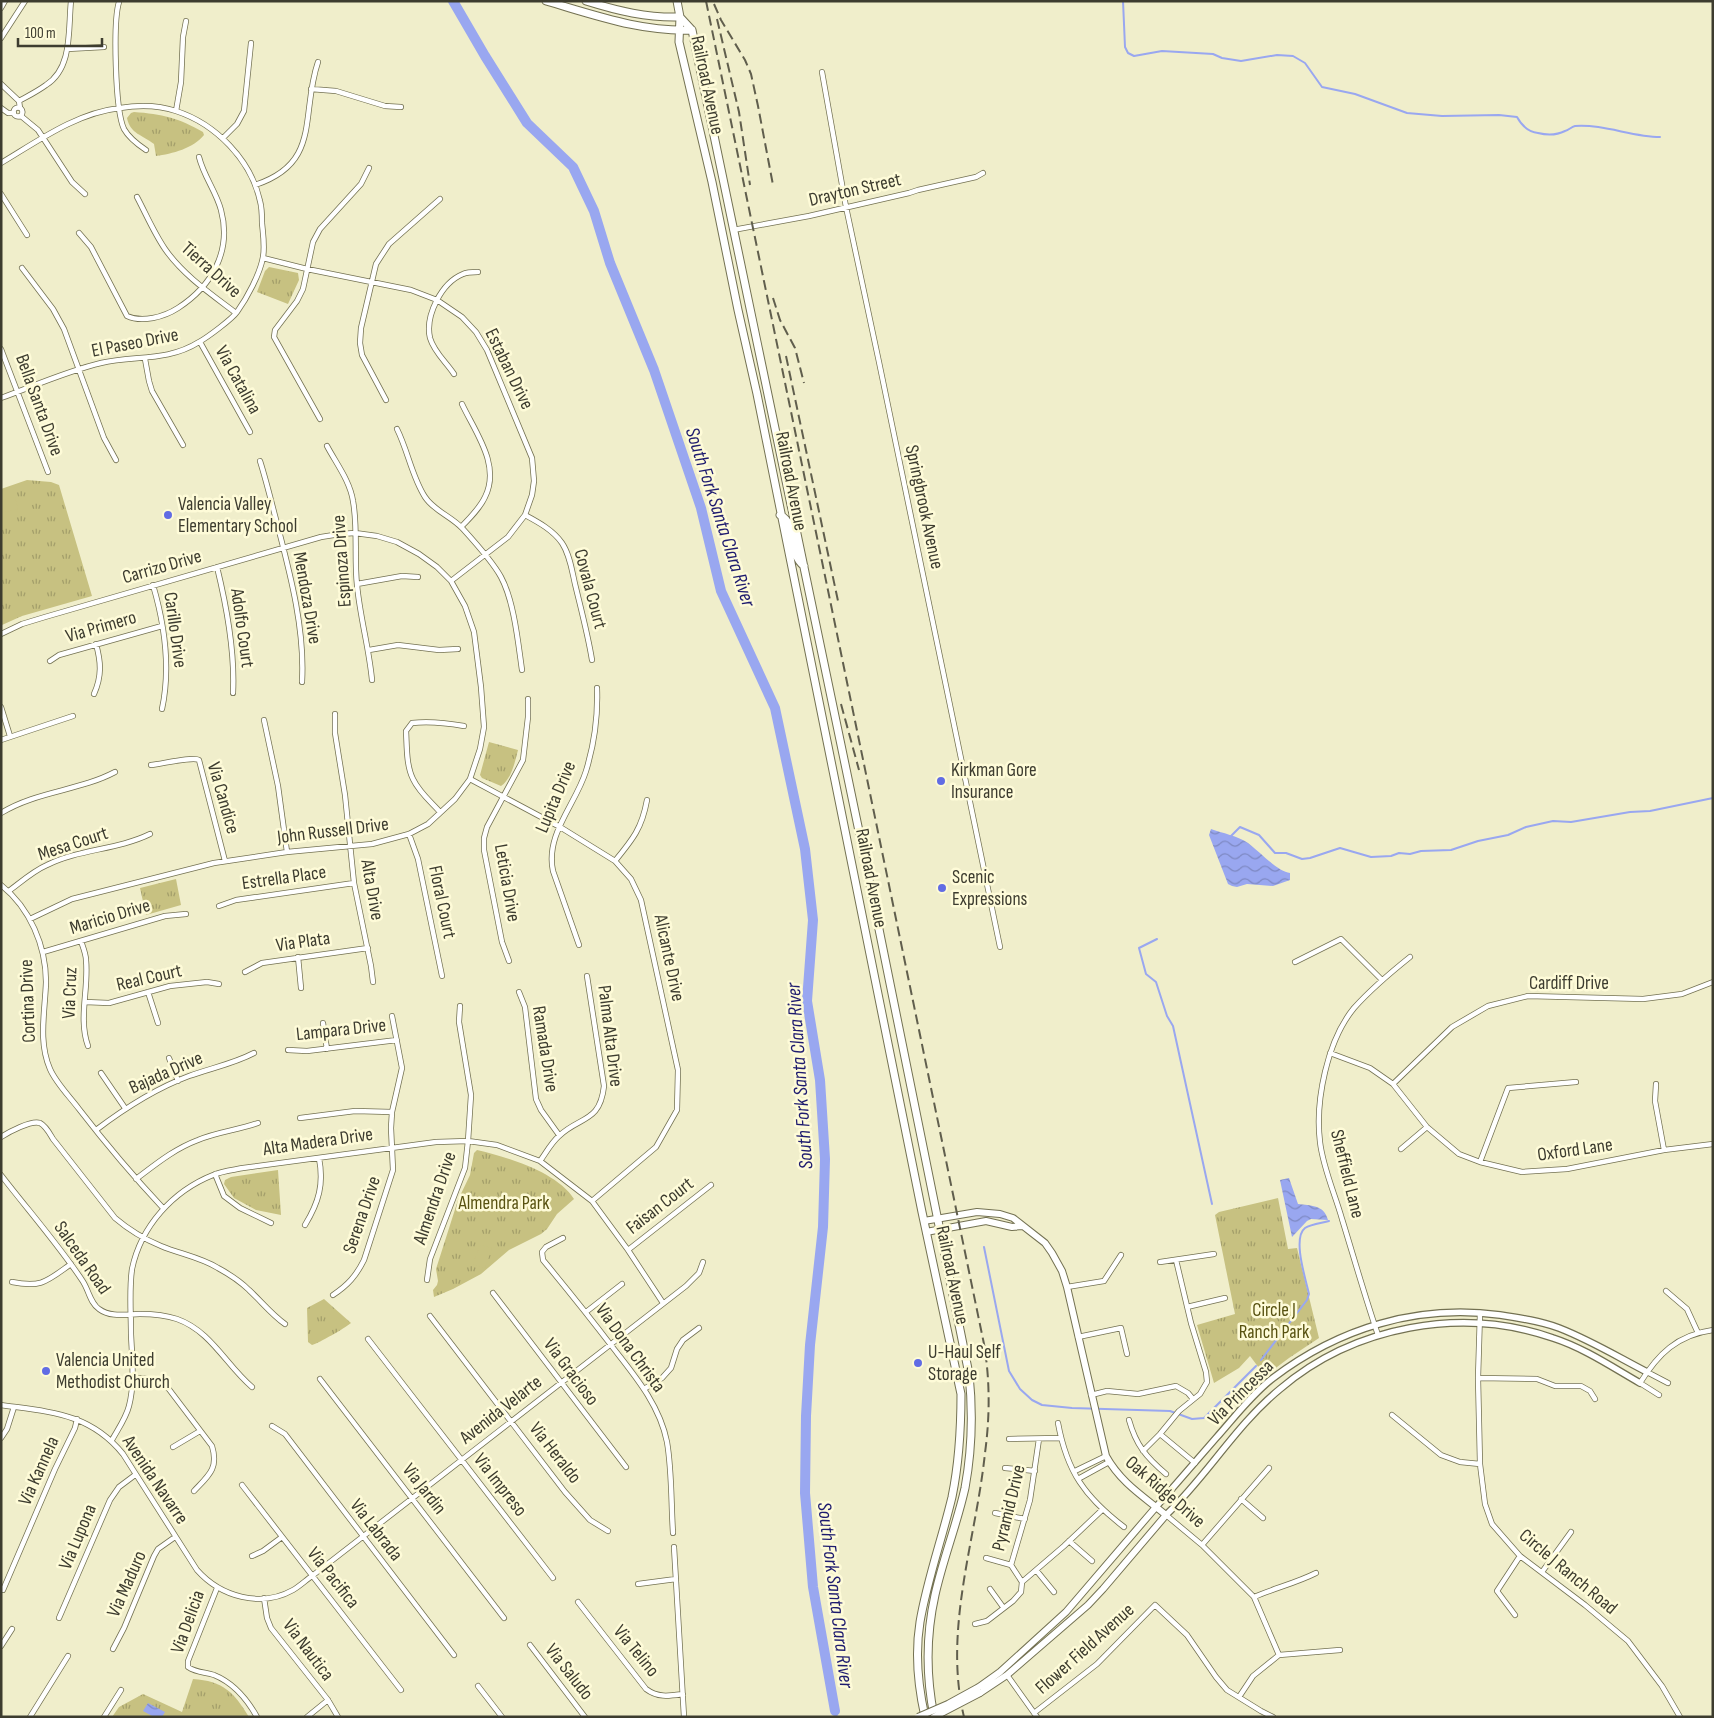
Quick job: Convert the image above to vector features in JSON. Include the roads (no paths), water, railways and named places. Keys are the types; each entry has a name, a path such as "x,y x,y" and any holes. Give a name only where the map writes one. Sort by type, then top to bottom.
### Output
{"main road":[{"path":"546,1 619,22 652,29 692,30"},
{"path":"586,1 638,15 663,18 680,17 677,1"},
{"name":"Railroad Avenue","path":"680,17 679,42 712,182 757,394 780,515 960,1394 959,1456 952,1496 926,1590 920,1624 918,1673 919,1689 925,1717"},
{"name":"Railroad Avenue","path":"680,17 692,30 969,1374 972,1399 971,1441 965,1489 935,1594 930,1622 928,1675 934,1717"},
{"path":"780,515 786,518 789,524 795,556 798,562 804,566"},
{"name":"Oak Ridge Drive","path":"924,1221 967,1213 988,1212 1000,1214 1013,1218 1039,1238 1052,1253 1062,1271 1067,1287 1091,1395 1108,1459 1123,1480 1166,1515"},
{"path":"926,1232 986,1221 1012,1227 1022,1226"},
{"name":"Via Princessa","path":"980,1690 1066,1612 1156,1507"},
{"name":"Via Princessa","path":"980,1690 1007,1675 1088,1605 1166,1515"},
{"path":"934,1717 980,1690"},
{"path":"918,1717 980,1690"}],"street":[{"path":"1,8 5,1"},
{"path":"1,38 25,1"},
{"path":"18,101 48,85 57,75 68,49 71,1"},
{"path":"119,2 116,12 119,108 124,128 132,140 146,150"},
{"path":"176,111 182,82 183,37 186,21"},
{"path":"223,138 237,124 244,111 251,43"},
{"path":"68,49 104,47"},
{"path":"255,185 271,180 296,158 304,142 308,126 313,76 318,62"},
{"name":"Springbrook Avenue","path":"822,72 846,207 880,362 1000,947"},
{"path":"1,84 18,101 23,112 21,116"},
{"path":"311,89 336,92 385,106 401,107"},
{"name":"El Paseo Drive","path":"1,164 66,125 88,116 119,108 155,106 176,111 199,122 223,138 236,152 255,185 260,201 264,236 263,258 252,287 236,313 200,342 185,350 166,356 104,362 1,398"},
{"path":"1,108 8,113 14,113 17,117 21,116 30,124 30,127 35,132 38,132 72,182 85,194"},
{"path":"14,113 15,109 20,108"},
{"path":"79,233 91,247 127,316 135,320 173,311 190,300 209,280 222,249 224,231 221,211 203,173 199,157"},
{"path":"320,419 274,336 275,330 297,301 303,289 313,242 320,229 361,184 369,168"},
{"name":"Drayton Street","path":"733,230 846,207 983,174"},
{"path":"1,194 27,235"},
{"name":"Tierra Drive","path":"137,197 164,247 175,261 203,287 236,313"},
{"path":"386,400 362,355 360,343 361,328 371,281 376,264 389,244 440,200"},
{"name":"Estaban Drive","path":"263,258 411,290 437,300 462,317 476,332 488,350 532,458 534,481 532,495 525,515 508,537 451,581"},
{"path":"22,268 53,309 64,329 104,438 116,460"},
{"path":"454,374 437,353 431,339 430,320 437,300 449,283 463,273 478,272"},
{"name":"Via Catalina","path":"200,342 250,432"},
{"name":"Bella Santa Drive","path":"1,349 48,472"},
{"path":"145,359 146,371 152,391 183,445"},
{"path":"462,404 488,457 491,468 490,483 485,497 477,510 462,527"},
{"path":"397,429 404,442 419,487 425,497 434,508 462,527 500,576 509,598 522,670"},
{"name":"Espinoza Drive","path":"327,446 348,486 353,501 357,584 369,650 372,680"},
{"name":"Mendoza Drive","path":"260,461 283,547 296,608 303,664 302,682"},
{"name":"Covala Court","path":"525,515 548,529 562,544 569,558 592,660"},
{"name":"Carrizo Drive","path":"1,634 22,624 283,547 331,535 355,533 390,540 419,554 451,581 465,606 472,624"},
{"name":"Adolfo Court","path":"217,567 223,592 234,673 233,693"},
{"path":"357,584 402,576 418,577"},
{"name":"Carillo Drive","path":"153,585 159,606 167,666 166,690 162,709"},
{"name":"John Russell Drive","path":"30,919 72,899 88,894 225,861 287,852 372,844 409,834 428,824 455,799 470,779 480,749 484,727 481,686 472,624"},
{"name":"Via Primero","path":"50,661 59,655 162,626"},
{"path":"94,694 101,667 96,644"},
{"path":"369,650 398,645 439,650 458,650"},
{"name":"Lupita Drive","path":"579,944 550,859 551,848 586,772 598,700 597,688"},
{"name":"Leticia Drive","path":"509,961 502,942 484,850 484,838 487,827 523,760 528,699"},
{"path":"1,707 10,736"},
{"name":"Alta Drive","path":"335,714 334,733 345,795 354,883 373,982"},
{"path":"1,740 73,716"},
{"path":"264,720 281,804 287,852"},
{"path":"440,812 420,791 412,778 408,762 406,731 412,723 419,722 449,723 464,726"},
{"name":"Via Candice","path":"151,765 167,764 190,758 200,760 225,861"},
{"path":"1,813 28,799 99,781 115,772"},
{"name":"Alicante Drive","path":"470,779 560,827 615,860 631,880 640,900 678,1070 677,1110 656,1148 592,1201"},
{"path":"615,860 634,838 644,817 647,800"},
{"name":"Mesa Court","path":"9,891 35,871 47,865 135,841 150,834"},
{"name":"Floral Court","path":"409,834 418,860 442,976"},
{"name":"Estrella Place","path":"219,906 236,900 354,883"},
{"name":"Cortina Drive","path":"1,885 9,891 30,919 43,952 46,982 42,1036 47,1060 54,1076 136,1179 163,1208"},
{"name":"Maricio Drive","path":"43,952 165,916 186,914"},
{"path":"1295,962 1341,939 1381,979"},
{"name":"Via Cruz","path":"81,941 86,958 83,1022 88,1046"},
{"name":"Via Plata","path":"245,972 262,963 368,948"},
{"path":"298,957 301,988"},
{"name":"Sheffield Lane","path":"1378,1336 1320,1143 1321,1087 1330,1053 1353,1010 1381,979 1410,957"},
{"name":"Palma Alta Drive","path":"540,1161 559,1135 592,1115 599,1107 603,1096 604,1086 587,976"},
{"name":"Real Court","path":"85,1002 109,1003 170,986 207,982 219,984"},
{"name":"Cardiff Drive","path":"1393,1084 1452,1027 1488,1006 1528,996 1643,999 1682,994 1713,982"},
{"path":"148,992 158,1023"},
{"name":"Ramada Drive","path":"519,992 525,1007 536,1099 541,1110 559,1135"},
{"name":"Almendra Drive","path":"427,1280 430,1259 465,1168 471,1095 459,1022 460,1006"},
{"name":"Serena Drive","path":"333,1295 350,1283 364,1260 393,1170 391,1147 392,1112 402,1068 392,1016"},
{"path":"323,1023 327,1049"},
{"name":"Lampara Drive","path":"288,1050 307,1051 397,1040"},
{"name":"Bajada Drive","path":"96,1130 125,1108 155,1090 239,1061 254,1053"},
{"name":"Oxford Lane","path":"1330,1053 1370,1068 1393,1084 1427,1127 1459,1154 1480,1162 1522,1172 1567,1169 1664,1150 1713,1144"},
{"path":"169,1058 178,1081"},
{"path":"101,1073 125,1108"},
{"path":"1480,1162 1508,1088 1576,1082"},
{"path":"1656,1084 1654,1101 1664,1150"},
{"path":"300,1118 355,1111 392,1112"},
{"path":"1,1137 35,1123 40,1123 115,1218 143,1238 218,1267 237,1279 274,1316 286,1324"},
{"path":"136,1179 165,1156 199,1139 258,1123"},
{"path":"1401,1149 1427,1127"},
{"name":"Alta Madera Drive","path":"112,1440 124,1420 129,1406 132,1378 132,1268 143,1238 163,1208 176,1196 214,1174 243,1168 436,1142 468,1141 497,1145 540,1161 592,1201 628,1250 663,1303"},
{"path":"305,1225 313,1211 320,1191 319,1158"},
{"path":"214,1174 224,1196 240,1208 271,1223"},
{"name":"Salceda Road","path":"1,1175 84,1282 95,1305 101,1311 111,1315 160,1315 177,1319 193,1326 208,1338 240,1376 252,1387"},
{"name":"Faisan Court","path":"628,1250 711,1185"},
{"name":"Via Dona Christa","path":"563,1238 546,1247 542,1252 543,1260 586,1312 644,1389 661,1421 666,1441 673,1533"},
{"path":"1160,1262 1214,1254"},
{"path":"1067,1287 1104,1281 1120,1255"},
{"path":"1142,1451 1160,1434 1179,1411 1205,1388 1206,1372 1176,1260"},
{"name":"Avenida Velarte","path":"264,1598 288,1592 312,1576 686,1286 698,1273 703,1262"},
{"path":"12,1282 28,1285 40,1284 70,1264"},
{"path":"586,1312 622,1284"},
{"path":"1666,1290 1687,1309 1698,1333"},
{"name":"Via Gracioso","path":"493,1294 626,1468"},
{"path":"1188,1307 1225,1298"},
{"name":"Via Princessa","path":"1156,1507 1252,1397 1272,1379 1326,1344 1374,1324 1437,1312 1480,1313 1537,1322 1558,1328 1594,1344 1668,1383"},
{"name":"Circle J Ranch Road","path":"1480,1313 1478,1378 1480,1464 1485,1504 1492,1524 1520,1556 1586,1604 1628,1641 1662,1686 1680,1717"},
{"name":"Via Heraldo","path":"430,1316 571,1499 590,1520 608,1531"},
{"name":"Via Princessa","path":"1166,1515 1248,1420 1280,1388 1340,1349 1407,1328 1428,1325 1480,1323 1529,1331 1555,1338 1589,1354 1660,1395"},
{"path":"644,1389 662,1378 671,1368 676,1349 683,1340 699,1328"},
{"path":"1078,1337 1121,1328 1126,1354"},
{"path":"1640,1384 1661,1354 1675,1343 1698,1333 1713,1330"},
{"name":"Via Impreso","path":"368,1339 553,1578"},
{"path":"132,1378 148,1378 158,1381 168,1388 212,1446 215,1457 214,1466 209,1475 194,1491"},
{"path":"1478,1378 1537,1379 1555,1386 1581,1386 1590,1391 1595,1399"},
{"name":"Via Jardin","path":"320,1379 504,1618"},
{"path":"1091,1395 1107,1392 1138,1394 1176,1386 1188,1393 1193,1399"},
{"name":"Avenida Navarre","path":"1,1405 56,1413 77,1419 94,1427 112,1440 123,1454 197,1570 207,1581 232,1595 264,1598"},
{"path":"1,1438 7,1429 14,1407"},
{"path":"1392,1415 1441,1455 1460,1462 1480,1464"},
{"name":"Via Kannela","path":"3,1590 55,1469 76,1428 77,1419"},
{"path":"1129,1420 1134,1436 1142,1451 1166,1474"},
{"path":"1058,1423 1070,1464 1078,1479 1102,1510 1124,1527"},
{"name":"Via Labrada","path":"272,1426 285,1434 454,1655"},
{"path":"173,1447 200,1431"},
{"path":"1160,1434 1195,1463"},
{"path":"1009,1439 1061,1438"},
{"name":"Pyramid Drive","path":"1022,1582 1011,1565 1030,1500 1039,1439"},
{"path":"1074,1472 1108,1459"},
{"path":"1078,1479 1108,1459"},
{"path":"1005,1468 1035,1471"},
{"path":"1202,1544 1268,1468"},
{"name":"Via Lupona","path":"59,1618 110,1500 119,1487 136,1475"},
{"name":"Via Pacifica","path":"242,1485 401,1690"},
{"path":"1241,1499 1263,1518"},
{"path":"975,1624 987,1621 1021,1592 1022,1582 1102,1510"},
{"path":"995,1513 1025,1519"},
{"name":"Oak Ridge Drive","path":"1166,1515 1202,1544 1254,1597 1280,1656"},
{"path":"1542,1572 1570,1532"},
{"name":"Via Maduro","path":"113,1649 124,1628 154,1556 158,1549 175,1537"},
{"path":"252,1556 263,1551 282,1537"},
{"path":"1069,1541 1092,1561"},
{"path":"674,1547 684,1717"},
{"path":"1514,1615 1497,1592 1520,1556"},
{"path":"986,1558 1011,1565"},
{"path":"1036,1570 1054,1592"},
{"path":"1254,1597 1275,1588 1303,1580 1316,1573"},
{"path":"638,1584 676,1580"},
{"name":"Via Delicia","path":"217,1588 188,1661 188,1667 194,1671 214,1675 229,1683 241,1694 257,1717"},
{"path":"990,1589 1003,1607"},
{"name":"Via Nautica","path":"264,1598 267,1618 271,1628 328,1700 338,1717"},
{"name":"Via Telino","path":"578,1602 646,1689 655,1695 683,1694"},
{"name":"Flower Field Avenue","path":"1035,1715 1097,1664 1155,1605 1186,1635 1227,1690 1239,1697"},
{"path":"1,1646 12,1629"},
{"name":"Via Saludo","path":"530,1645 585,1717"},
{"path":"1273,1717 1239,1697 1253,1676 1280,1656 1340,1650"},
{"path":"30,1717 68,1656"},
{"path":"1007,1675 1035,1715"},
{"path":"478,1686 502,1717"},
{"path":"104,1717 121,1690"},
{"path":"306,1717 328,1700"}],"water":[{"path":"1211,829 1248,843 1274,865 1290,873 1290,880 1273,886 1247,884 1237,887 1228,884 1209,835"},
{"path":"1289,1178 1298,1204 1320,1208 1328,1220 1311,1219 1292,1237 1280,1180"},
{"path":"148,1703 165,1712 162,1717 154,1717 143,1711"}],"waterway":[{"name":"South Fork Santa Clara River","path":"453,1 527,123 573,167 594,211 610,263 654,370 701,508 721,591 775,708 805,849 813,920 807,1001 820,1080 825,1159 823,1227 810,1345 806,1416 805,1493 813,1587 835,1711"},
{"path":"1123,1 1125,47 1128,53 1134,56 1162,51 1213,54 1222,58 1241,61 1277,55 1293,56 1305,63 1322,87 1355,94 1407,113 1442,116 1499,115 1517,117 1528,130 1544,134 1559,133 1575,126 1586,126 1660,137"},
{"path":"1229,838 1240,827 1259,835 1275,853 1286,853 1302,859 1340,848 1371,857 1391,856 1399,853 1410,854 1421,851 1451,850 1478,841 1508,835 1526,827 1553,821 1571,822 1630,812 1650,811 1713,798"},
{"path":"1157,939 1139,948 1146,974 1156,982 1167,1016 1173,1026 1212,1204"},
{"path":"1261,1360 1307,1300 1309,1294 1301,1260 1301,1233 1307,1227 1329,1221"},
{"path":"984,1247 1009,1371 1020,1389 1032,1400 1042,1405 1072,1408 1170,1411 1192,1419 1204,1418 1256,1366"},
{"name":"South Fork Santa Clara River","path":"835,1711 837,1717"}],"railway":[{"path":"706,1 984,1344 988,1385 987,1439 981,1486 963,1585 957,1651 964,1717"},
{"path":"714,4 751,74 773,185"},
{"path":"717,19 739,112 750,185"},
{"path":"773,298 780,320 795,348 804,383"},
{"path":"786,356 838,601"},
{"path":"841,704 859,770"}],"place":[{"name":"Valencia Valley Elementary School","path":"168,515"},
{"name":"Kirkman Gore Insurance","path":"941,781"},
{"name":"Scenic Expressions","path":"942,888"},
{"name":"U-Haul Self Storage","path":"918,1363"},
{"name":"Valencia United Methodist Church","path":"46,1371"}],"park label":[{"name":"Almendra Park","path":"504,1203"},
{"name":"Circle J Ranch Park","path":"1274,1321"}]}
